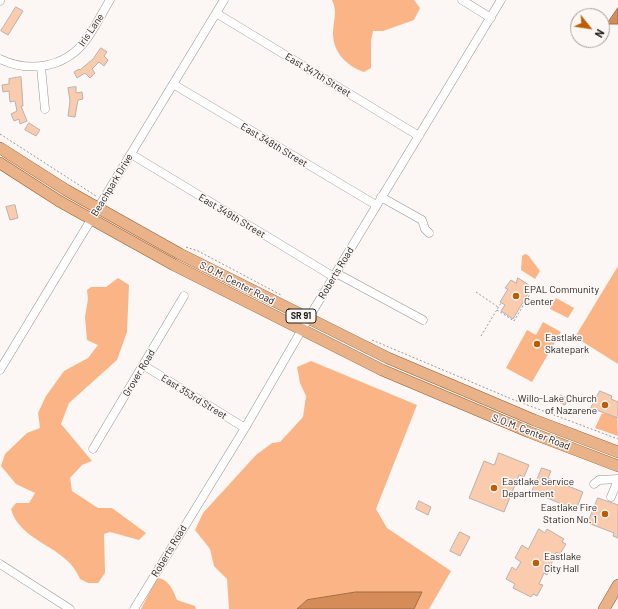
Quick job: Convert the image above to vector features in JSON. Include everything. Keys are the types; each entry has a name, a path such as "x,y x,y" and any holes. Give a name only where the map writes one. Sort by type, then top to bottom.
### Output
{"main road":[{"name":"S.O.M. Center Road","path":"0,148 66,190 98,202 180,254 308,319 388,358 468,393 618,452"},
{"name":"S.O.M. Center Road","path":"0,163 59,201 174,265 382,370 463,405 618,466"},
{"path":"604,609 618,585"}],"street":[{"name":"Iris Lane","path":"0,59 23,67 41,67 60,61 75,52 86,40 110,0"},
{"name":"Beachpark Drive","path":"0,370 91,218 98,202 131,154 224,0"},
{"path":"462,0 491,18"},
{"name":"Roberts Road","path":"134,609 245,428 308,319 501,0"},
{"name":"East 347th Street","path":"216,13 419,136"},
{"path":"41,67 45,109"},
{"name":"East 348th Street","path":"173,84 376,206"},
{"name":"East 349th Street","path":"131,154 335,275 423,320"},
{"path":"381,197 422,220 425,229 429,232"},
{"name":"Grover Road","path":"93,449 184,296"},
{"name":"East 353rd Street","path":"143,365 245,428"},
{"path":"594,484 599,480 618,480 610,497"},
{"path":"0,564 70,609"}],"path":[{"path":"0,134 98,202"},
{"path":"184,247 198,251 285,296"},
{"path":"476,292 499,307"},
{"path":"496,310 514,321 530,294"},
{"path":"480,336 501,303"},
{"path":"372,340 514,400 618,439"}],"shaded area":[{"path":"332,0 414,0 420,8 414,20 383,31 373,31 371,41 371,68 364,72 352,66 342,58 335,47 333,33 335,9"},
{"path":"618,8 618,24 610,24 610,20"},
{"path":"525,254 528,255 540,271 535,279 521,270 522,256"},
{"path":"618,266 618,364 575,337"},
{"path":"118,278 129,285 127,332 117,360 69,403 61,424 92,461 82,465 70,478 72,491 98,508 112,508 146,533 139,540 110,532 104,534 105,573 98,583 88,583 80,579 74,568 65,559 24,530 16,520 11,509 16,503 29,503 35,493 16,484 1,466 5,454 27,433 40,428 38,413 46,396 64,371 88,358 98,345 87,340 85,317 88,299 87,290 91,287 106,287"},
{"path":"556,298 574,308 568,318 550,309"},
{"name":"Eastlake Skatepark","path":"543,322 561,332 532,382 506,368 527,330 536,335"},
{"path":"311,361 417,405 376,509 387,528 451,571 429,609 414,609 422,592 356,592 307,600 297,609 229,609 227,579 214,566 210,549 195,530 203,513 256,455 272,443 280,442 303,417 306,396 300,383 297,367"},
{"path":"606,412 617,417 618,436 595,428 602,413 604,414"},
{"path":"157,578 165,580 168,583 177,600 195,606 196,609 141,609"},
{"path":"356,592 422,592 414,609 297,609 307,600"}],"building":[{"path":"16,7 23,11 8,35 1,31"},
{"path":"101,48 107,52 104,56 108,60 104,66 99,62 92,69 95,73 90,78 85,73 77,78 74,72 79,69 80,70 93,59"},
{"path":"21,77 23,106 21,106 27,121 20,124 19,119 14,121 11,114 17,111 15,101 10,102 9,91 3,92 2,85 9,84 9,79"},
{"path":"76,87 76,93 82,92 83,99 78,100 75,117 68,116 70,101 68,88"},
{"path":"29,123 40,130 36,136 25,130"},
{"path":"15,205 18,218 10,220 6,207"},
{"name":"EPAL Community Center","path":"518,278 532,287 513,319 501,311 505,305 500,302 508,289 505,288 511,280 516,283"},
{"name":"Willo-Lake Church of Nazarene","path":"600,391 612,396 611,399 618,402 618,418 591,408"},
{"path":"561,395 568,399 565,405 558,402"},
{"name":"Eastlake Service Department","path":"499,453 529,465 524,477 519,475 504,512 469,498 484,461 494,465"},
{"path":"542,468 551,471 548,478 583,492 576,510 540,495 539,497 531,494"},
{"name":"Eastlake Fire Station No. 1","path":"598,498 618,505 618,538 613,536 614,533 588,523"},
{"path":"419,501 431,507 428,515 416,509"},
{"name":"Eastlake City Hall","path":"539,529 545,533 547,529 564,539 562,542 566,544 560,554 556,552 547,575 544,573 539,584 543,585 537,596 533,594 531,597 513,588 515,584 506,579 512,567 516,570 521,562 515,558 522,545 528,549"},
{"path":"460,532 470,537 460,556 450,551"}],"place":[{"name":"EPAL Community Center","path":"516,296"},
{"name":"Eastlake Skatepark","path":"537,344"},
{"name":"Willo-Lake Church of Nazarene","path":"605,405"},
{"name":"Eastlake Service Department","path":"494,488"},
{"name":"Eastlake Fire Station No. 1","path":"605,514"},
{"name":"Eastlake City Hall","path":"536,563"}]}
